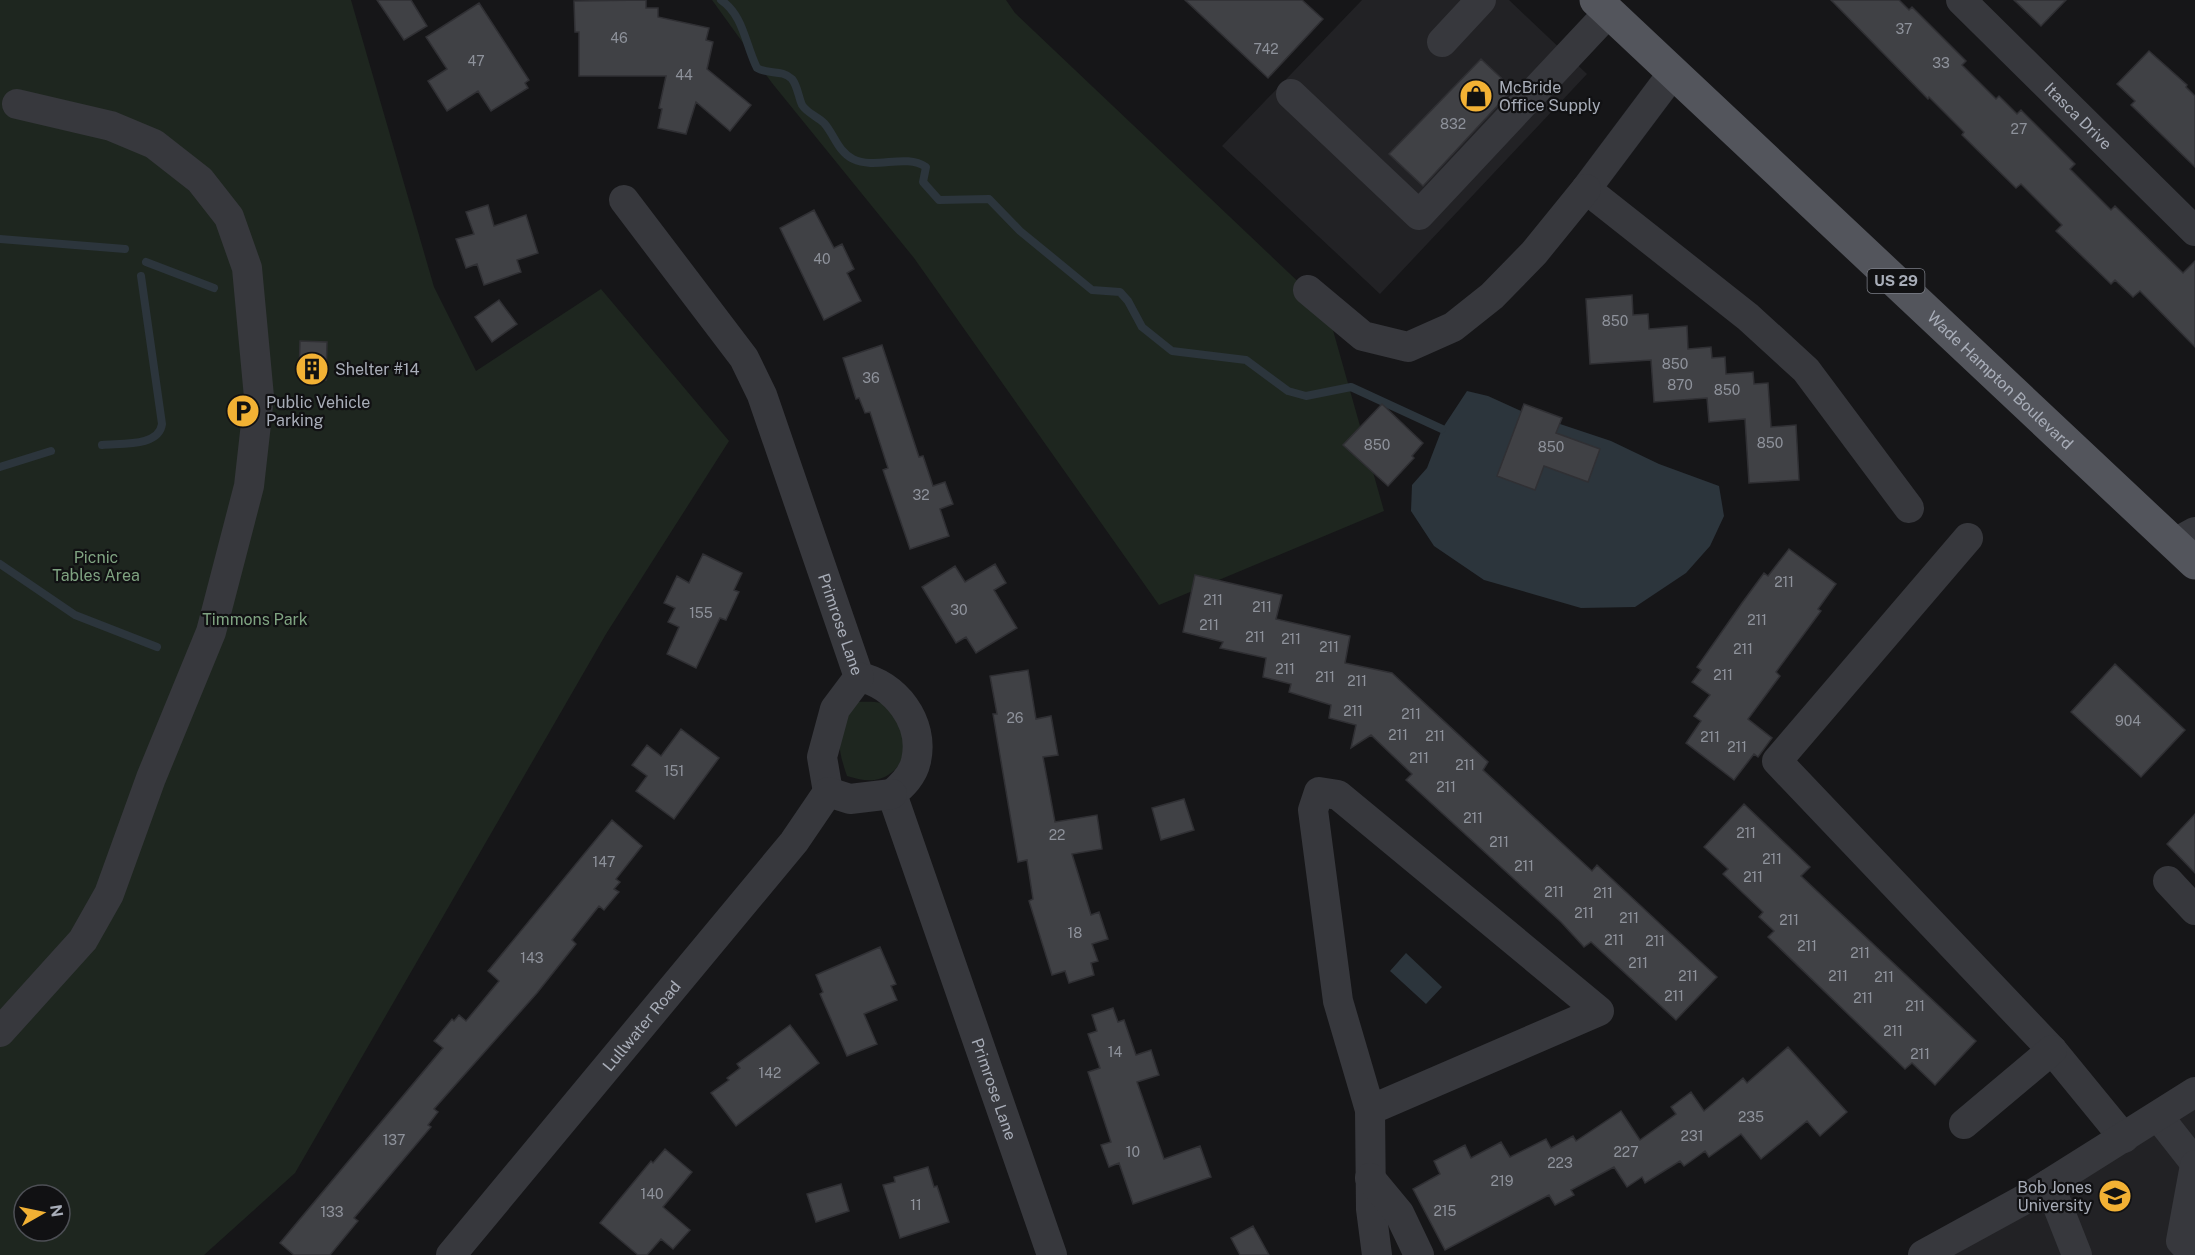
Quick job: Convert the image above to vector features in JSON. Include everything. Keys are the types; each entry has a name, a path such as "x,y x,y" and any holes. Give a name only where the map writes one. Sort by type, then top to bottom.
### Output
{"main road":[{"name":"Wade Hampton Boulevard","path":"1603,6 2188,546"}],"street":[{"path":"1442,42 1481,0"},
{"name":"Itasca Drive","path":"1961,0 2195,231"},
{"path":"1291,94 1419,215 1603,6"},
{"path":"1308,290 1363,336 1408,347 1453,327 1492,296 1534,253 1587,189 1673,73"},
{"path":"0,1032 83,940 109,894 151,778 211,632 249,486 259,397 247,268 229,217 200,180 154,144 111,126 17,104"},
{"path":"1587,189 1748,317 1806,370 1909,508"},
{"name":"Primrose Lane","path":"624,200 744,358 762,395 859,677 883,684 894,693 911,719 915,734 916,759 907,779 892,794 1053,1255"},
{"path":"1968,538 1777,761 2052,1050 2124,1138"},
{"path":"859,677 834,709 822,757 828,792 850,799 892,794"},
{"name":"Lullwater Road","path":"451,1255 794,842 828,792"},
{"path":"1370,1110 1599,1011 1338,795 1319,792 1312,810 1338,1001 1370,1110 1371,1209 1377,1255"},
{"path":"2168,881 2195,910"},
{"path":"1964,1124 2052,1050"},
{"path":"1923,1255 2049,1184 2195,1092"},
{"path":"2158,1116 2195,1164 2181,1241 2195,1255"},
{"path":"1370,1178 1399,1213 1419,1255"},
{"path":"2049,1184 2077,1255"}],"shaded area":[{"path":"1362,0 1509,0 1587,74 1380,294 1222,146"},
{"path":"1467,391 1488,396 1521,411 1611,441 1659,464 1719,486 1724,516 1710,546 1686,573 1635,607 1581,608 1484,580 1434,546 1411,511 1412,485 1427,468 1442,429"},
{"path":"1406,953 1442,987 1426,1004 1390,971"},
{"name":"Bob Jones University","path":"2195,1093 2195,1255 1944,1255"}],"green space":[{"name":"Timmons Park","path":"0,0 351,0 434,287 476,371 601,289 729,441 606,634 295,1173 204,1255 0,1255"},
{"path":"712,0 1006,0 1015,13 1327,309 1384,511 1159,605 914,258 772,83"},
{"path":"857,702 876,702 889,706 899,718 903,728 905,749 902,759 889,774 879,779 867,780 847,776 843,765 840,746 841,729"}],"building":[{"path":"377,0 411,0 427,26 404,40"},
{"path":"646,0 646,8 658,8 658,17 709,28 706,40 713,42 707,69 751,105 730,131 696,102 686,134 658,128 662,109 659,108 666,76 579,76 579,32 575,32 574,1"},
{"path":"1185,0 1302,0 1323,19 1268,78"},
{"path":"1831,0 1899,0 1909,10 1912,7 1966,61 1962,65 1996,99 1999,96 2017,114 2021,110 2075,164 2070,169 2111,210 2115,206 2183,273 2195,261 2195,347 2140,291 2133,297 2115,280 2111,284 2056,231 2062,225 2021,184 2016,188 1962,135 1964,132 1929,97 1928,99"},
{"path":"2014,0 2066,0 2041,26"},
{"path":"479,3 529,80 525,83 528,88 491,111 478,91 447,111 428,81 447,69 426,37"},
{"path":"2149,51 2187,85 2186,87 2195,96 2195,167 2131,105 2135,101 2117,84"},
{"path":"1481,59 1513,89 1423,186 1389,154"},
{"path":"488,205 494,226 526,215 538,253 517,260 521,272 484,285 477,264 466,268 456,239 474,234 466,212"},
{"path":"814,210 834,248 842,244 854,269 847,273 861,301 824,320 780,228"},
{"path":"1632,295 1633,315 1648,314 1649,329 1687,326 1688,349 1711,347 1712,358 1725,357 1726,374 1753,372 1754,384 1768,383 1771,427 1796,425 1799,480 1749,483 1745,419 1709,422 1707,398 1654,402 1651,360 1590,364 1586,299"},
{"path":"499,300 517,324 492,342 475,317"},
{"name":"Shelter #14","path":"300,341 327,342 326,380 299,379"},
{"path":"882,345 919,457 923,456 933,486 945,482 953,504 940,509 949,536 910,549 883,470 888,468 870,412 865,413 859,398 856,399 843,358"},
{"path":"1382,404 1423,443 1412,456 1414,458 1388,486 1343,445"},
{"path":"1524,404 1562,418 1556,433 1600,449 1588,482 1544,466 1535,490 1497,476"},
{"path":"1789,549 1836,584 1818,609 1821,611 1776,672 1780,676 1748,719 1772,738 1758,757 1754,754 1734,780 1686,743 1701,721 1694,716 1710,695 1692,682 1701,670 1697,667 1742,603 1764,573 1768,576"},
{"path":"703,554 742,573 734,590 739,592 726,620 720,618 696,668 667,654 679,627 668,622 675,608 664,603 677,576 689,583"},
{"path":"995,564 1006,583 994,590 1017,628 976,653 966,637 956,643 922,587 955,566 965,582"},
{"path":"1195,575 1282,595 1276,619 1350,636 1345,663 1392,673 1488,762 1483,770 1592,871 1597,865 1717,977 1676,1020 1591,942 1584,947 1561,922 1406,780 1412,774 1371,735 1351,748 1356,725 1329,718 1331,705 1289,692 1291,684 1263,677 1266,658 1220,648 1223,642 1183,632"},
{"path":"2115,664 2185,730 2141,777 2071,712"},
{"path":"1028,670 1036,719 1051,716 1058,755 1043,757 1055,822 1097,815 1102,849 1072,854 1091,915 1099,912 1108,939 1092,944 1098,961 1091,963 1094,975 1069,983 1065,971 1052,975 1029,901 1033,899 1027,860 1018,862 993,714 997,714 990,676"},
{"path":"681,729 719,758 674,819 636,791 647,776 632,765 647,745 661,756"},
{"path":"1184,799 1194,830 1161,840 1152,808"},
{"path":"1744,804 1810,867 1801,876 1976,1041 1935,1085 1912,1063 1905,1069 1768,937 1774,931 1759,917 1763,912 1723,874 1728,869 1704,847"},
{"path":"2195,814 2195,873 2167,844"},
{"path":"612,820 642,846 616,879 620,882 614,889 619,892 604,910 599,906 572,940 576,944 537,993 434,1109 438,1112 428,1125 431,1127 354,1218 358,1221 330,1255 294,1255 280,1243 443,1048 434,1041 452,1019 454,1021 459,1015 466,1021 499,981 488,971"},
{"path":"880,947 896,984 891,986 897,1000 864,1014 877,1044 847,1056 820,994 823,992 816,975"},
{"path":"1113,1008 1118,1022 1124,1020 1136,1055 1151,1050 1159,1075 1137,1082 1164,1159 1200,1146 1211,1177 1133,1204 1119,1163 1109,1167 1101,1145 1111,1142 1088,1072 1100,1068 1088,1034 1097,1031 1092,1015"},
{"path":"790,1025 819,1063 736,1126 711,1093 729,1080 727,1078 740,1068 737,1064"},
{"path":"1788,1047 1847,1112 1820,1136 1807,1121 1761,1159 1741,1134 1709,1157 1705,1151 1684,1166 1680,1161 1645,1183 1642,1177 1627,1187 1614,1167 1571,1190 1574,1195 1555,1205 1549,1195 1445,1250 1413,1189 1440,1174 1434,1161 1465,1145 1471,1158 1501,1142 1510,1157 1546,1139 1551,1148 1573,1136 1576,1141 1621,1111 1640,1140 1676,1114 1671,1107 1691,1092 1704,1111 1743,1078 1747,1083"},
{"path":"665,1149 692,1172 663,1207 690,1230 673,1249 661,1239 647,1255 638,1255 600,1223 651,1161 653,1163"},
{"path":"928,1167 949,1222 900,1238 883,1185 895,1182 894,1177"},
{"path":"841,1184 849,1211 816,1222 807,1194"},
{"path":"1253,1226 1269,1255 1240,1255 1231,1238"}],"waterway":[{"path":"721,0 735,14 757,68 784,74 792,79 802,105 828,127 848,156 871,163 900,161 918,163 926,167 923,182 939,200 989,199 1020,231 1092,290 1120,292 1128,301 1142,327 1172,351 1246,360 1288,391 1306,396 1351,387 1442,429"},
{"path":"0,239 125,249"},
{"path":"146,262 214,288"},
{"path":"102,445 129,444 147,440 154,437 162,424 141,276"},
{"path":"0,467 51,451"},
{"path":"0,564 75,615 157,647"}],"place":[{"name":"McBride Office Supply","path":"1476,96"},
{"name":"Shelter #14","path":"312,369"},
{"name":"Public Vehicle Parking","path":"243,411"},
{"name":"Bob Jones University","path":"2115,1196"}],"park label":[{"name":"Picnic Tables Area","path":"96,566"}]}
